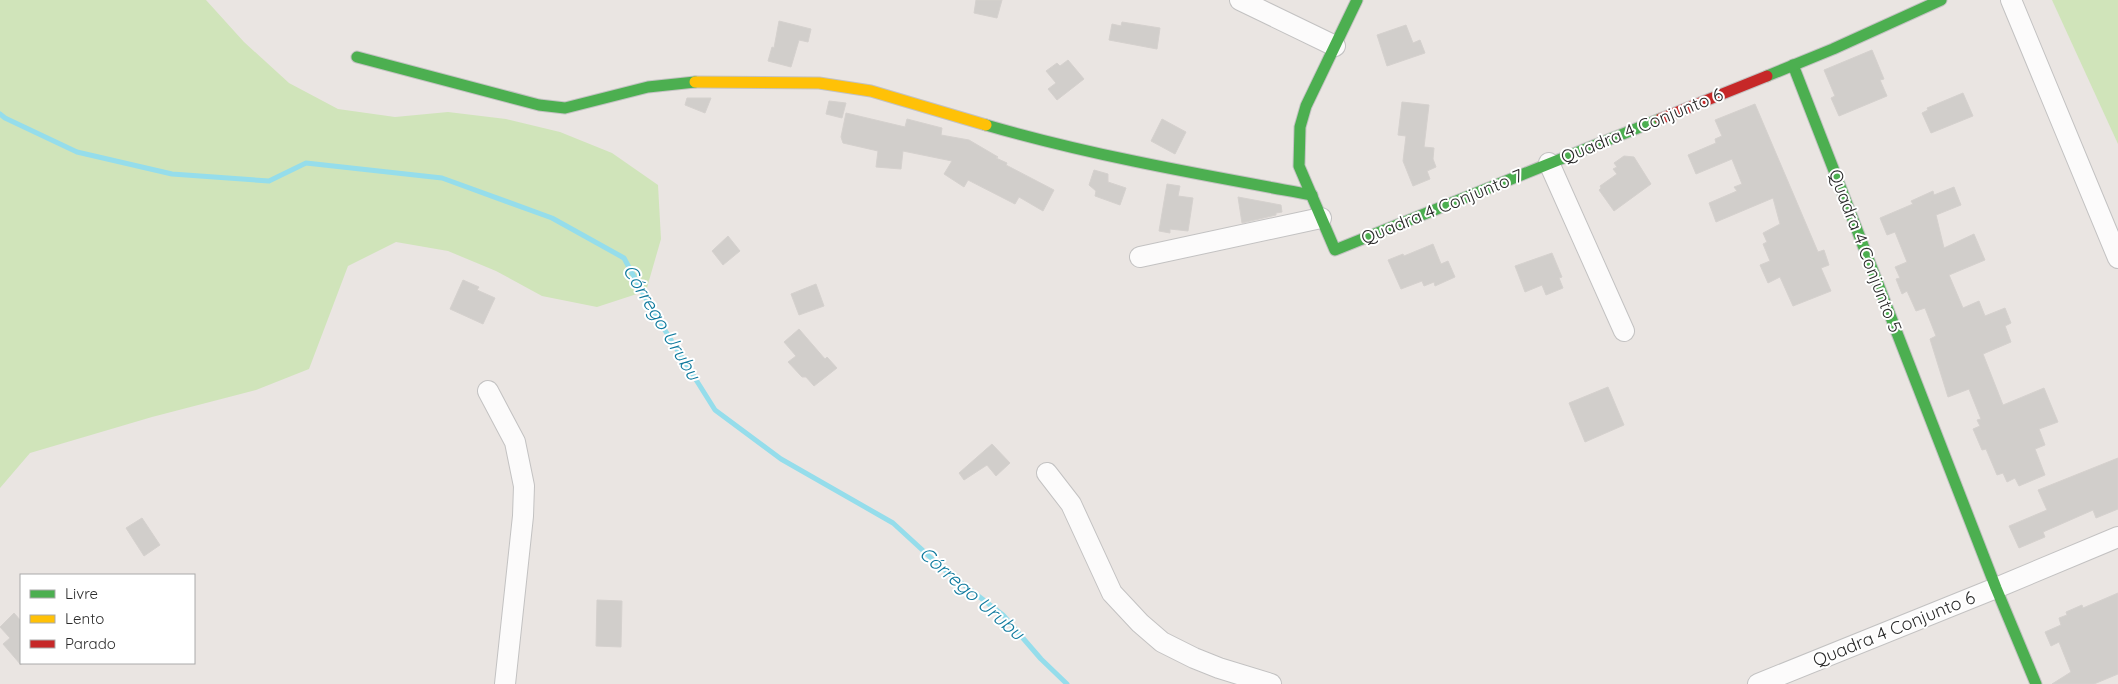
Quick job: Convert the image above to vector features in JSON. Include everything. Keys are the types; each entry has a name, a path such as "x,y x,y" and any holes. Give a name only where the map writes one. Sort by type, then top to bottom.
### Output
{"street":[{"path":"1240,0 1335,46"},
{"path":"1140,257 1321,218 1299,166 1300,127 1306,106 1357,0"},
{"path":"1793,65 1941,0"},
{"path":"2011,0 2118,258"},
{"path":"357,57 539,105 564,108 648,86 692,82 819,82 871,91 1028,137 1134,162 1312,195"},
{"name":"Quadra 4 Conjunto 6","path":"1624,331 1549,164 1793,65"},
{"name":"Quadra 4 Conjunto 5","path":"1793,65 1996,588 2036,684"},
{"name":"Quadra 4 Conjunto 7","path":"1321,218 1335,250 1549,164"},
{"path":"488,391 515,442 524,486 505,684"},
{"path":"1047,473 1071,504 1112,593 1140,622 1162,642 1194,658 1271,684"},
{"path":"1996,588 2118,536"},
{"name":"Quadra 4 Conjunto 6","path":"1767,682 1996,588"}],"green space":[{"path":"0,0 206,0 244,42 289,83 338,109 395,117 448,112 506,119 560,132 612,153 658,185 661,239 646,291 597,307 542,296 496,271 448,251 396,242 348,266 309,369 256,390 152,417 30,453 0,488"},
{"path":"2052,0 2118,0 2118,144"}],"building":[{"path":"976,0 1002,0 997,18 974,13"},
{"path":"779,21 811,29 808,42 799,40 791,67 768,61 772,47 774,48"},
{"path":"1122,22 1160,28 1157,49 1109,40 1112,24 1121,26"},
{"path":"1406,25 1413,43 1420,40 1425,53 1387,66 1377,35"},
{"path":"1872,50 1884,79 1880,80 1887,96 1839,116 1831,98 1835,96 1824,70"},
{"path":"1068,60 1084,79 1057,100 1048,89 1056,83 1046,71 1057,63 1060,66"},
{"path":"1963,93 1973,116 1931,133 1922,113 1928,110 1927,108"},
{"path":"687,98 711,98 705,113 685,105"},
{"path":"829,101 846,103 842,118 826,114"},
{"path":"1402,102 1429,105 1424,147 1434,148 1433,159 1436,167 1427,171 1430,179 1413,186 1403,161 1406,136 1398,135"},
{"path":"1755,104 1818,252 1824,250 1829,265 1821,268 1831,291 1793,306 1780,277 1768,283 1760,265 1770,261 1763,244 1767,242 1763,233 1780,224 1773,198 1716,222 1709,203 1737,191 1734,187 1742,184 1732,159 1696,174 1688,155 1716,143 1715,139 1722,136 1715,120"},
{"path":"846,113 905,127 907,119 942,128 941,135 969,140 1007,163 1006,165 1054,190 1043,211 1019,197 1015,204 968,180 964,187 944,174 952,161 903,151 901,169 876,167 878,151 843,143 841,137"},
{"path":"1162,119 1186,132 1175,154 1151,141"},
{"path":"1624,156 1634,157 1651,184 1614,211 1599,190 1600,186 1617,174 1613,169 1617,167 1614,163"},
{"path":"1094,170 1108,174 1108,182 1126,188 1120,205 1095,196 1096,191 1089,185"},
{"path":"1167,184 1180,186 1178,196 1193,198 1188,231 1170,229 1170,233 1159,231"},
{"path":"1954,187 1961,205 1936,215 1944,248 1974,234 1985,260 1949,275 1963,308 1979,301 1985,316 2005,308 2011,323 2005,326 2011,342 1983,354 2003,405 2044,388 2058,422 2039,429 2045,445 2035,449 2045,475 2019,486 2015,478 2007,482 2003,473 1997,475 1986,449 1982,450 1973,429 1980,426 1977,420 1981,419 1969,389 1948,397 1930,339 1936,336 1925,308 1916,311 1907,291 1902,294 1896,279 1900,278 1895,267 1907,262 1895,232 1887,235 1880,218 1913,204 1911,201 1933,191 1934,195"},
{"path":"1238,197 1281,205 1282,212 1242,223"},
{"path":"728,236 740,251 723,265 712,251"},
{"path":"1433,244 1441,264 1448,261 1455,277 1435,286 1434,282 1424,286 1422,281 1401,289 1388,260 1403,254 1404,256"},
{"path":"1552,253 1562,277 1559,278 1563,288 1546,295 1542,285 1525,292 1515,266"},
{"path":"463,280 479,287 477,290 495,298 483,324 450,309"},
{"path":"816,284 824,306 799,315 791,294"},
{"path":"799,329 825,359 827,357 837,368 814,386 806,377 802,377 788,362 796,356 784,342"},
{"path":"1608,387 1624,425 1585,442 1569,403"},
{"path":"992,444 1010,463 996,476 987,465 964,480 959,473"},
{"path":"2118,458 2118,509 2096,518 2093,510 2043,532 2045,537 2019,548 2009,526 2047,510 2038,490"},
{"path":"142,518 160,545 144,556 126,528"},
{"path":"2118,593 2118,674 2094,684 2052,684 2071,672 2059,642 2051,646 2045,632 2061,625 2059,618 2067,615 2066,612 2082,605 2083,608"},
{"path":"597,600 622,601 621,647 596,646"},
{"path":"14,613 20,620 20,664 3,644 10,638 0,627"}],"waterway":[{"name":"Córrego Urubu","path":"0,114 77,152 172,174 269,181 306,163 442,178 552,218 624,258 651,308 715,410 781,459 893,523 942,568 1003,615 1041,659 1067,684"}],"traffic: fast":[{"path":"1357,0 1306,106 1300,127 1299,166 1335,250 1660,119"},
{"path":"1767,76 1833,49 1941,0"},
{"path":"357,57 539,105 565,108 648,87 695,82"},
{"path":"1793,65 1996,588 2036,684"},
{"path":"986,125 1107,155 1312,195"}],"traffic: slow":[{"path":"695,82 819,83 871,91 986,125"}],"traffic: jam":[{"path":"1660,119 1767,76"}]}
